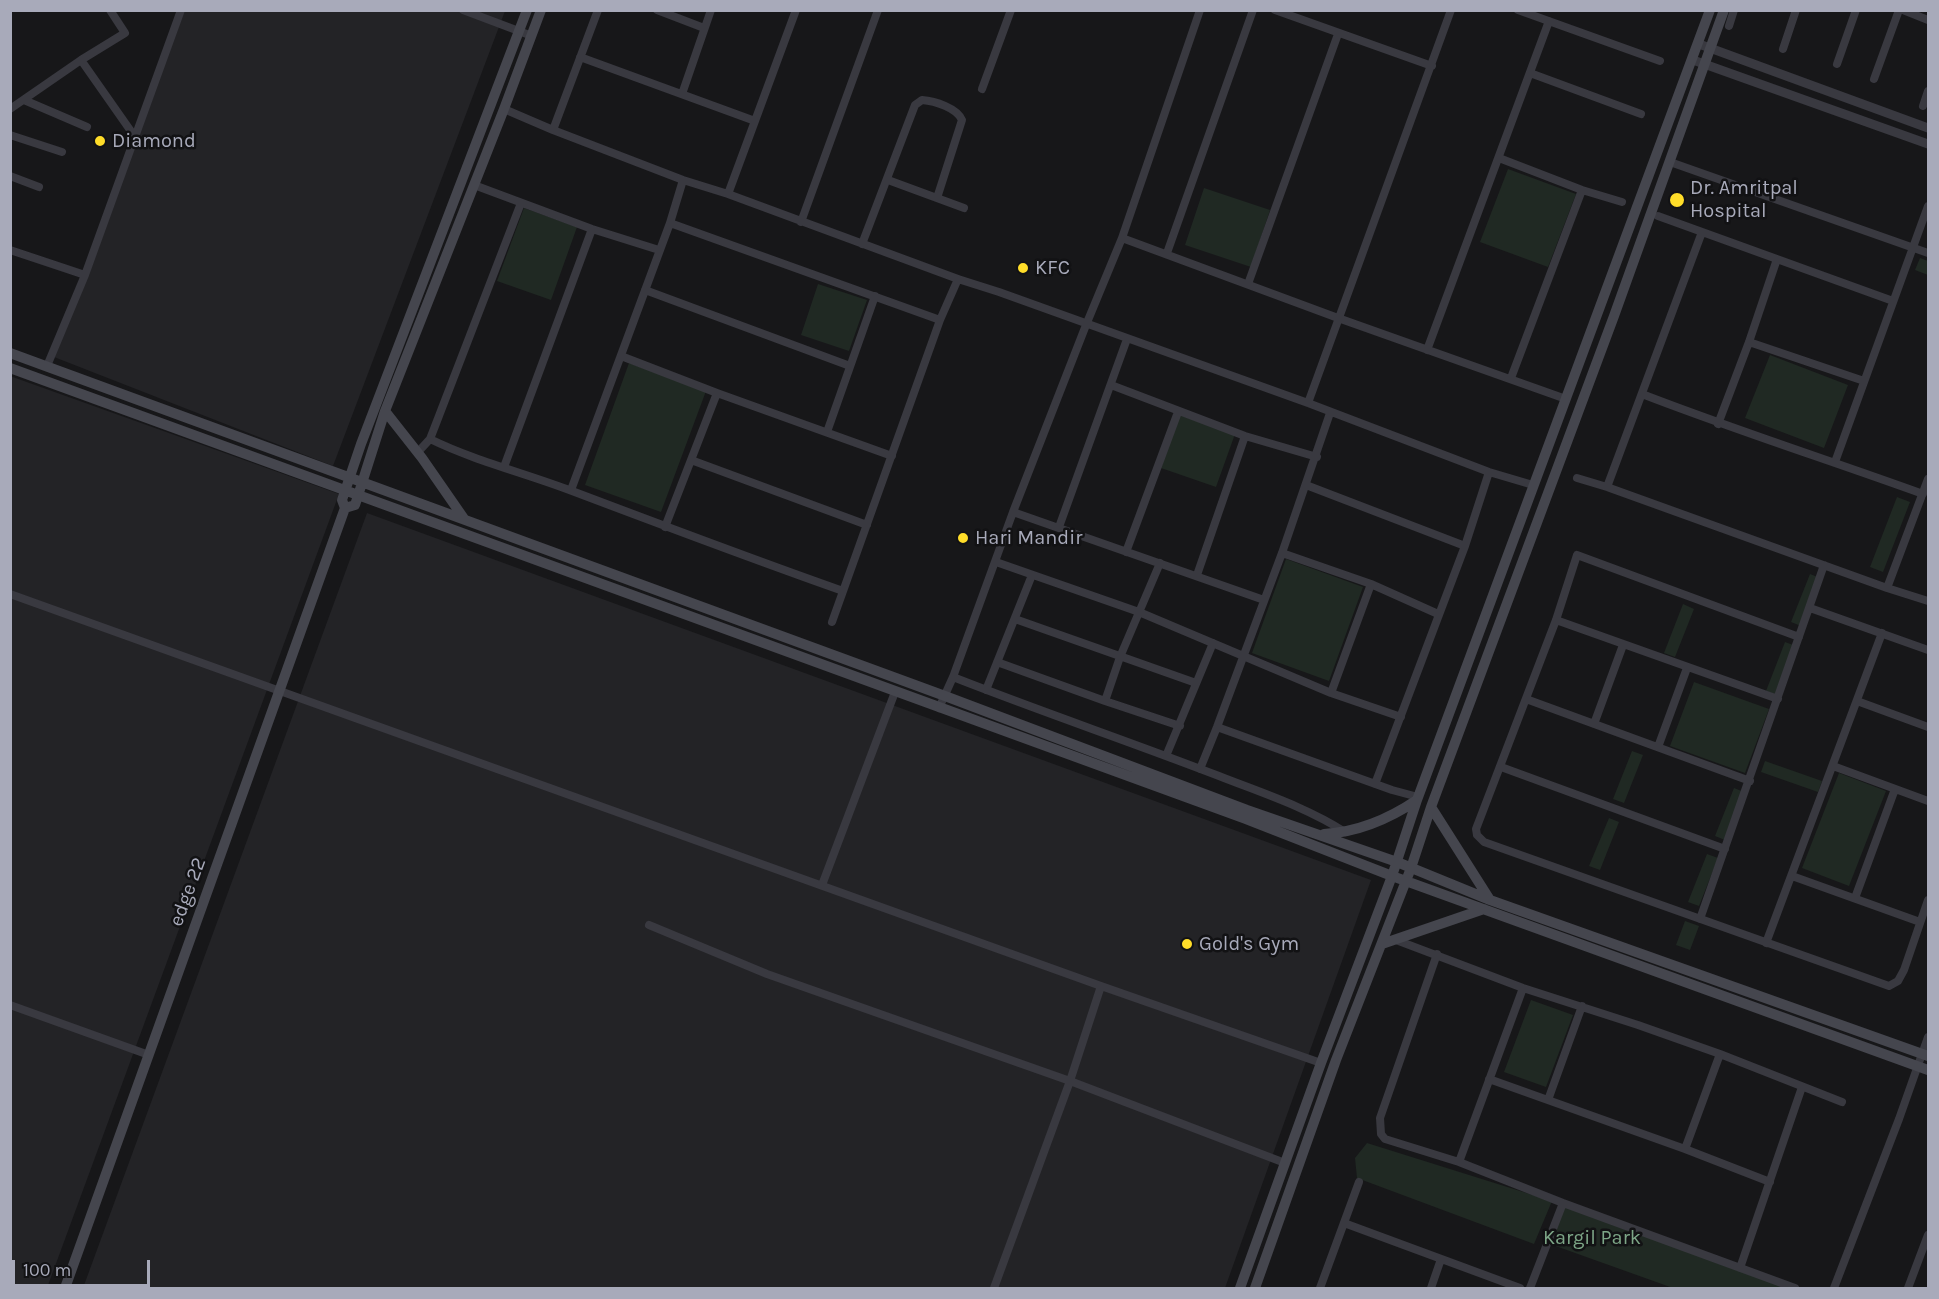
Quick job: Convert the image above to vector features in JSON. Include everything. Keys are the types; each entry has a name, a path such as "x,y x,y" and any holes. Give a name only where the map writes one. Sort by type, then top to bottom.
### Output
{"main road":[{"path":"527,10 356,479 358,494 355,505 345,508 342,500 345,490 356,479 385,411 541,10"},
{"path":"1240,1288 1321,1063 1392,876 1417,798 1710,10"},
{"path":"1256,1288 1336,1060 1411,868 1431,807 1724,10"},
{"path":"10,353 1397,862 1487,905 1924,1068"},
{"path":"10,368 1246,819 1392,876 1487,905 1925,1055"},
{"path":"385,411 418,452 465,520"},
{"name":"edge 22","path":"65,1288 345,508"},
{"path":"1318,834 1345,832 1388,818 1417,798"},
{"path":"1431,807 1487,905"},
{"path":"1382,944 1487,905"}],"street":[{"path":"10,109 125,33 110,10"},
{"path":"47,366 85,275 182,10"},
{"path":"463,10 532,36"},
{"path":"553,130 598,10"},
{"path":"657,10 704,28"},
{"path":"682,94 711,10"},
{"path":"728,194 796,10"},
{"path":"801,222 878,10"},
{"path":"982,89 1011,10"},
{"path":"939,708 953,677 1086,325 1122,238 1200,10"},
{"path":"1167,254 1253,10"},
{"path":"1275,10 1432,66"},
{"path":"1308,403 1451,10"},
{"path":"1518,10 1660,61"},
{"path":"1729,26 1734,10"},
{"path":"1783,49 1796,10"},
{"path":"1837,64 1856,10"},
{"path":"1874,80 1901,10 1929,20"},
{"path":"1427,350 1549,21"},
{"path":"1248,284 1338,34"},
{"path":"1699,44 1929,128"},
{"path":"580,57 755,121"},
{"path":"81,60 135,136"},
{"path":"1693,60 1929,144"},
{"path":"1530,74 1641,114"},
{"path":"1923,106 1929,91"},
{"path":"24,100 87,128"},
{"path":"862,244 915,105 922,100 954,110 962,120 937,198"},
{"path":"504,109 683,180 728,194 958,279 1308,403 1489,472 1533,485"},
{"path":"10,135 62,152"},
{"path":"1499,158 1582,190 1622,202"},
{"path":"1670,162 1929,253"},
{"path":"10,176 39,187"},
{"path":"571,490 670,223 683,180"},
{"path":"888,180 964,208"},
{"path":"474,185 592,229 659,250"},
{"path":"1511,378 1582,190"},
{"path":"418,452 430,439 521,203"},
{"path":"1834,462 1929,206"},
{"path":"1658,216 1893,302"},
{"path":"670,223 940,320"},
{"path":"504,467 592,229"},
{"path":"1607,487 1702,232"},
{"path":"1122,238 1566,399"},
{"path":"10,250 85,275"},
{"path":"1718,424 1777,259"},
{"path":"832,622 940,320 958,279"},
{"path":"645,290 850,366"},
{"path":"827,432 875,296"},
{"path":"1059,527 1127,339"},
{"path":"1749,342 1864,381"},
{"path":"621,356 892,456"},
{"path":"1111,385 1245,436 1317,457"},
{"path":"665,527 717,393"},
{"path":"1642,394 1718,424 1923,494"},
{"path":"1126,552 1179,412"},
{"path":"1200,769 1282,553 1317,457 1330,413"},
{"path":"1197,575 1245,436"},
{"path":"430,439 462,453 571,490 665,527 843,591"},
{"path":"691,460 867,525"},
{"path":"1374,784 1465,546 1489,472"},
{"path":"1577,478 1929,601"},
{"path":"1887,588 1929,479"},
{"path":"1306,486 1465,546"},
{"path":"1014,512 1264,600"},
{"path":"1282,553 1371,584 1438,614"},
{"path":"1798,637 1577,555 1556,620 1476,829 1479,839 1889,986 1898,981 1904,970 1929,900"},
{"path":"996,562 1139,612 1331,693 1401,717"},
{"path":"1105,701 1120,657 1160,563"},
{"path":"1700,919 1824,565"},
{"path":"986,690 1032,575"},
{"path":"1331,693 1371,584"},
{"path":"10,594 1321,1063"},
{"path":"1810,608 1929,650"},
{"path":"1015,619 1196,684"},
{"path":"1556,620 1778,699"},
{"path":"1766,943 1882,633"},
{"path":"1166,756 1213,643"},
{"path":"1594,724 1623,645"},
{"path":"997,662 1180,726"},
{"path":"1658,747 1687,668"},
{"path":"953,677 1316,814 1345,832"},
{"path":"822,885 895,692"},
{"path":"1526,699 1750,781"},
{"path":"1857,701 1929,727"},
{"path":"1217,728 1417,798"},
{"path":"1833,766 1929,801"},
{"path":"1501,767 1725,849"},
{"path":"1855,898 1895,789"},
{"path":"1792,876 1920,922"},
{"path":"649,925 767,974 1070,1081 1285,1163"},
{"path":"1396,939 1523,988 1720,1054 1842,1102"},
{"path":"1437,954 1380,1118 1379,1126 1385,1139 1459,1162 1563,1203 1795,1288"},
{"path":"994,1288 1070,1081 1101,986"},
{"path":"1459,1162 1523,988"},
{"path":"10,1005 149,1055"},
{"path":"1548,1100 1582,1006"},
{"path":"1834,1288 1924,1068 1929,1037"},
{"path":"1685,1149 1720,1054"},
{"path":"1489,1079 1770,1182"},
{"path":"1740,1269 1802,1087"},
{"path":"1320,1288 1359,1182"},
{"path":"1530,1288 1563,1203"},
{"path":"1344,1223 1520,1288"},
{"path":"1908,1288 1929,1235"},
{"path":"1431,1288 1441,1259"}],"shaded area":[{"path":"179,11 505,11 333,466 54,357"},
{"path":"10,376 339,494 47,1288 10,1288"},
{"path":"367,513 1371,880 1225,1288 83,1288"}],"green space":[{"path":"1508,169 1576,194 1548,267 1480,242"},
{"path":"1204,188 1270,210 1251,267 1185,245"},
{"path":"524,208 577,227 551,300 497,281"},
{"path":"1920,258 1928,261 1928,275 1915,270"},
{"path":"818,284 867,300 849,351 801,335"},
{"path":"1770,355 1848,385 1824,448 1745,418"},
{"path":"629,363 706,391 661,512 585,485"},
{"path":"1179,414 1235,434 1216,487 1161,468"},
{"path":"1897,497 1910,502 1883,572 1870,567"},
{"path":"1286,559 1363,587 1329,681 1252,653"},
{"path":"1810,574 1820,578 1801,626 1791,622"},
{"path":"1683,604 1694,609 1675,657 1664,653"},
{"path":"1785,642 1796,646 1777,695 1766,691"},
{"path":"1694,682 1769,709 1745,773 1670,746"},
{"path":"1632,751 1643,755 1624,803 1613,799"},
{"path":"1765,761 1822,781 1818,792 1761,772"},
{"path":"1839,773 1886,791 1849,886 1802,868"},
{"path":"1734,788 1744,792 1725,840 1715,836"},
{"path":"1609,818 1619,822 1600,870 1589,866"},
{"path":"1707,854 1718,858 1699,906 1688,902"},
{"path":"1685,921 1699,926 1690,950 1676,945"},
{"path":"1531,1000 1573,1015 1546,1087 1504,1072"},
{"path":"1367,1143 1552,1201 1534,1244 1357,1178 1355,1158"},
{"name":"Kargil Park","path":"1565,1205 1786,1288 1673,1288 1550,1244"}],"place":[{"name":"Diamond","path":"100,141"},
{"name":"Dr. Amritpal Hospital","path":"1677,200"},
{"name":"KFC","path":"1023,268"},
{"name":"Hari Mandir","path":"963,538"},
{"name":"Gold's Gym","path":"1187,944"}]}
